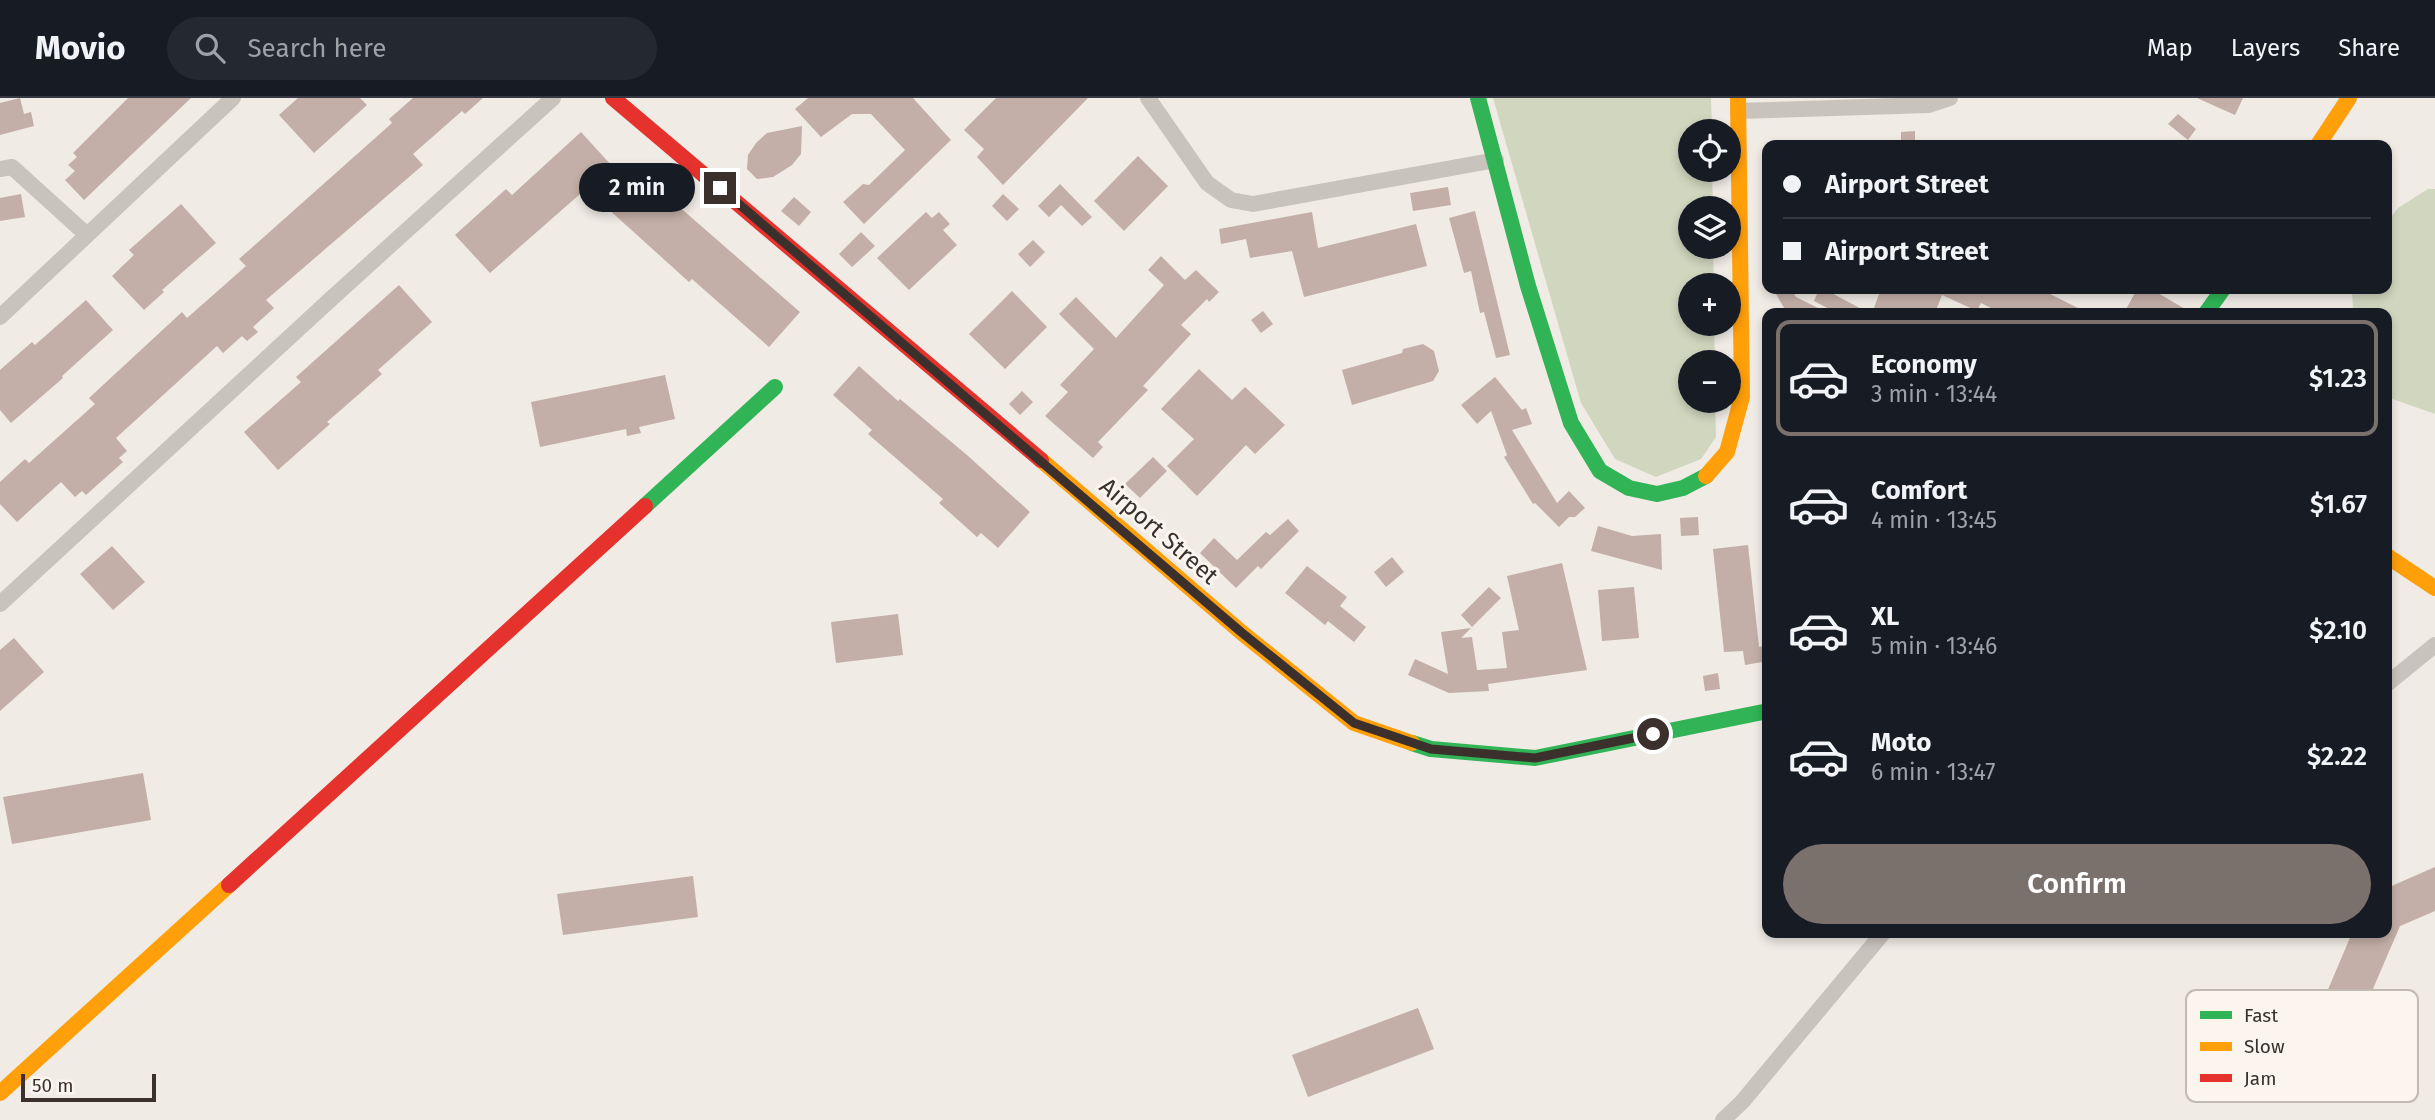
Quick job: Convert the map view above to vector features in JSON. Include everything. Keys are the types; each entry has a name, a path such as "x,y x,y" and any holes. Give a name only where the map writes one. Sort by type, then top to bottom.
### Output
{"street":[{"path":"0,317 233,98"},
{"path":"0,604 553,98"},
{"name":"Airport Street","path":"613,98 1241,632 1354,723 1431,749 1535,758 1762,712"},
{"path":"1148,98 1207,183 1231,200 1252,204 1496,160"},
{"path":"1478,98 1528,286 1571,423 1600,471 1629,488 1657,494 1683,488 1706,476 1727,452 1742,397 1738,105 1929,105 1950,98"},
{"path":"2321,140 2349,98"},
{"path":"0,169 12,167 87,235"},
{"path":"0,1093 775,387"},
{"path":"2392,559 2435,588"},
{"path":"2392,680 2435,645"},
{"path":"1723,1120 1742,1102 1878,938"}],"green space":[{"path":"1493,98 1711,98 1712,119 1678,119 1678,182 1712,182 1713,196 1678,196 1678,259 1713,259 1714,273 1678,273 1678,336 1714,336 1715,350 1678,350 1678,413 1715,413 1716,437 1701,459 1656,477 1615,459 1581,403"},
{"path":"2428,189 2435,189 2435,414 2392,399 2392,308 2353,308 2352,294 2392,294 2392,216 2398,208"}],"building":[{"path":"20,98 24,114 31,112 34,126 0,135 0,103"},
{"path":"128,98 191,98 84,200 65,180 75,171 68,165 77,157 73,153"},
{"path":"298,98 360,98 367,105 314,153 279,115"},
{"path":"413,98 483,98 465,114 462,111 413,154 423,165 266,300 274,308 253,327 258,332 247,341 242,336 223,353 217,346 116,438 127,451 119,458 123,462 86,495 82,491 75,497 61,482 17,522 0,504 0,482 25,459 29,463 95,404 89,398 182,312 187,318 246,266 239,259 392,123 389,119"},
{"path":"808,98 913,98 951,140 864,224 843,202 863,184 869,185 905,150 871,114 852,114 821,137 795,109"},
{"path":"996,98 1088,98 1003,185 977,157 984,149 964,130"},
{"path":"2197,98 2243,98 2235,115"},
{"path":"2178,114 2196,129 2188,140 2168,124"},
{"path":"802,126 801,154 792,165 773,177 757,179 747,169 748,155 767,133"},
{"path":"1915,131 1915,140 1901,140 1901,132"},
{"path":"581,132 612,166 490,273 455,235 506,189 512,195"},
{"path":"1138,156 1168,186 1124,231 1094,201"},
{"path":"638,171 800,312 769,347 692,279 689,282 606,207"},
{"path":"1060,184 1092,217 1082,226 1061,205 1049,217 1038,206"},
{"path":"1448,187 1451,205 1413,211 1410,193"},
{"path":"21,194 25,217 0,221 0,198"},
{"path":"1003,194 1019,209 1007,221 992,206"},
{"path":"794,197 811,212 799,226 781,211"},
{"path":"181,204 216,243 162,290 164,292 144,310 112,276 134,255 129,250"},
{"path":"1475,211 1510,355 1496,358 1484,312 1480,313 1471,271 1464,273 1449,218"},
{"path":"926,212 932,218 939,212 950,224 943,230 957,245 909,290 877,258"},
{"path":"1312,212 1318,248 1416,224 1427,266 1304,297 1292,251 1250,258 1246,239 1221,244 1219,229"},
{"path":"861,232 875,246 852,267 839,254"},
{"path":"1033,240 1045,252 1030,267 1018,254"},
{"path":"1161,256 1185,280 1196,270 1219,292 1209,302 1207,299 1181,325 1191,334 1143,386 1148,390 1098,442 1103,447 1093,458 1045,416 1068,392 1060,385 1094,349 1059,314 1076,297 1116,338 1164,285 1148,270"},
{"path":"399,285 432,322 378,370 382,374 327,422 330,424 278,470 244,432 301,382 296,377"},
{"path":"1012,291 1047,327 1005,369 969,334"},
{"path":"1776,294 1794,294 1818,308 1784,308"},
{"path":"1817,294 1833,294 1860,308 1827,308 1814,301"},
{"path":"1879,294 2050,294 2078,308 1991,308 1981,303 1978,308 1970,308 1942,295 1937,308 1874,308"},
{"path":"2134,294 2160,294 2183,308 2127,308"},
{"path":"86,300 113,330 11,423 0,410 0,370 32,342 35,345"},
{"path":"1263,311 1273,324 1261,333 1251,320"},
{"path":"1423,344 1434,351 1439,371 1433,381 1352,405 1342,370 1402,353 1403,349"},
{"path":"859,366 898,401 900,399 967,455 1030,512 998,548 981,533 977,537 939,503 943,499 868,434 872,430 833,395"},
{"path":"1199,369 1232,400 1245,387 1285,425 1255,454 1246,445 1197,496 1167,466 1194,439 1161,409"},
{"path":"665,375 675,419 639,427 641,433 627,436 626,429 540,447 531,402"},
{"path":"1495,377 1522,410 1526,408 1532,424 1512,430 1557,503 1569,491 1585,508 1575,517 1569,517 1559,527 1533,504 1504,457 1507,455 1491,411 1477,424 1461,405"},
{"path":"1022,391 1033,402 1020,415 1009,404"},
{"path":"1153,457 1167,471 1140,498 1125,484"},
{"path":"1698,517 1699,535 1681,536 1680,518"},
{"path":"1288,519 1299,531 1261,569 1258,566 1236,588 1200,553 1214,538 1237,560 1266,532 1270,535"},
{"path":"1598,526 1632,536 1661,534 1662,570 1591,551"},
{"path":"1748,545 1762,662 1745,665 1743,651 1724,652 1713,549"},
{"path":"112,546 145,582 113,610 80,574"},
{"path":"1392,557 1404,572 1386,587 1374,572"},
{"path":"1562,563 1587,670 1488,684 1489,691 1449,693 1408,675 1415,659 1448,674 1441,632 1471,628 1461,638 1472,637 1477,670 1507,668 1502,632 1519,630 1507,576"},
{"path":"1307,566 1347,597 1340,606 1366,627 1354,642 1328,621 1325,625 1285,593"},
{"path":"1489,587 1501,598 1472,627 1461,615"},
{"path":"1634,587 1639,638 1602,641 1598,590"},
{"path":"898,614 903,655 836,663 831,622"},
{"path":"14,638 44,672 0,711 0,650"},
{"path":"1718,673 1720,689 1705,691 1703,676"},
{"path":"143,773 151,820 12,844 3,797"},
{"path":"2435,867 2435,911 2400,926 2372,990 2328,990 2350,938 2392,938 2392,886"},
{"path":"693,876 698,917 563,935 557,894"},
{"path":"1418,1008 1434,1049 1308,1097 1292,1055"}],"traffic: fast":[{"path":"1478,98 1528,286 1571,423 1600,471 1629,488 1657,494 1683,488 1706,476"},
{"path":"2210,308 2219,294"},
{"path":"645,506 775,387"},
{"path":"1412,743 1431,749 1535,758 1762,712"}],"traffic: slow":[{"path":"1706,476 1727,452 1742,397 1738,98"},
{"path":"2321,140 2349,98"},
{"path":"1041,460 1241,632 1354,723 1412,743"},
{"path":"2392,559 2435,588"},
{"path":"0,1093 229,885"}],"traffic: jam":[{"path":"613,98 1041,460"},
{"path":"229,885 645,506"}],"route":[{"path":"720,188 1241,632 1354,723 1431,749 1535,758 1653,734"}]}
